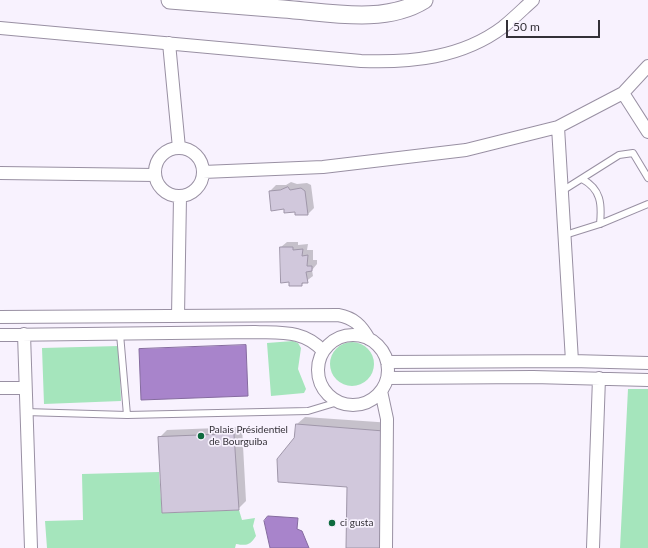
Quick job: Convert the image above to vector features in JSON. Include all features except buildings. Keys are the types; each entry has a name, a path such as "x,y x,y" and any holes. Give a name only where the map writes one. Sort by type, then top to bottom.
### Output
{"main road":[{"path":"170,0 338,13 376,14 392,12 418,4 424,0"}],"street":[{"path":"0,28 361,61 397,62 434,58 466,48 502,27 533,0"},
{"path":"169,43 180,148"},
{"path":"203,172 323,166 400,159 466,150 558,127 623,93 648,66"},
{"path":"623,93 648,132"},
{"path":"558,127 572,361"},
{"path":"180,148 188,150 196,156 201,163 203,172 199,185 194,192 180,196 172,196 164,192 157,183 155,167 162,155 169,150 180,148"},
{"path":"0,173 155,175"},
{"path":"178,316 180,196"},
{"path":"0,317 348,316 356,321 370,339 380,347 387,362 387,378 381,391 368,402 349,405 338,402 323,389 319,380 318,368 323,351 331,342 349,335 358,335 370,339"},
{"path":"0,335 255,332 296,334 308,338 323,351"},
{"path":"24,334 24,388 31,548"},
{"path":"387,362 572,361 648,363"},
{"path":"387,378 599,378 648,380"},
{"path":"593,548 599,378"},
{"path":"0,388 24,388"},
{"path":"381,391 387,419 386,548"}],"lane":[{"path":"562,191 619,155 628,153 633,153 648,178"},
{"path":"582,179 596,190 601,201 600,224"},
{"path":"564,235 600,224 648,204"},
{"path":"120,334 126,415"},
{"path":"25,412 126,415 308,411 338,402"}],"green space":[{"path":"293,341 298,343 301,348 298,369 306,389 304,393 271,396 267,343"},
{"path":"348,342 356,342 368,348 374,360 374,368 368,380 356,386 348,386 336,380 330,368 330,360 336,348"},
{"path":"119,346 121,401 44,404 42,348"},
{"path":"628,389 648,389 648,548 620,548"},
{"path":"159,472 162,513 239,510 242,520 255,518 253,526 256,536 250,543 246,545 236,544 235,548 47,548 45,521 83,520 82,474"}],"shaded area":[{"path":"246,345 248,396 141,400 139,349"},
{"path":"268,516 298,518 297,529 302,531 309,548 270,548 264,521"}],"place":[{"name":"Palais Présidentiel de Bourguiba","path":"201,436"},
{"name":"ci gusta","path":"332,523"}]}
